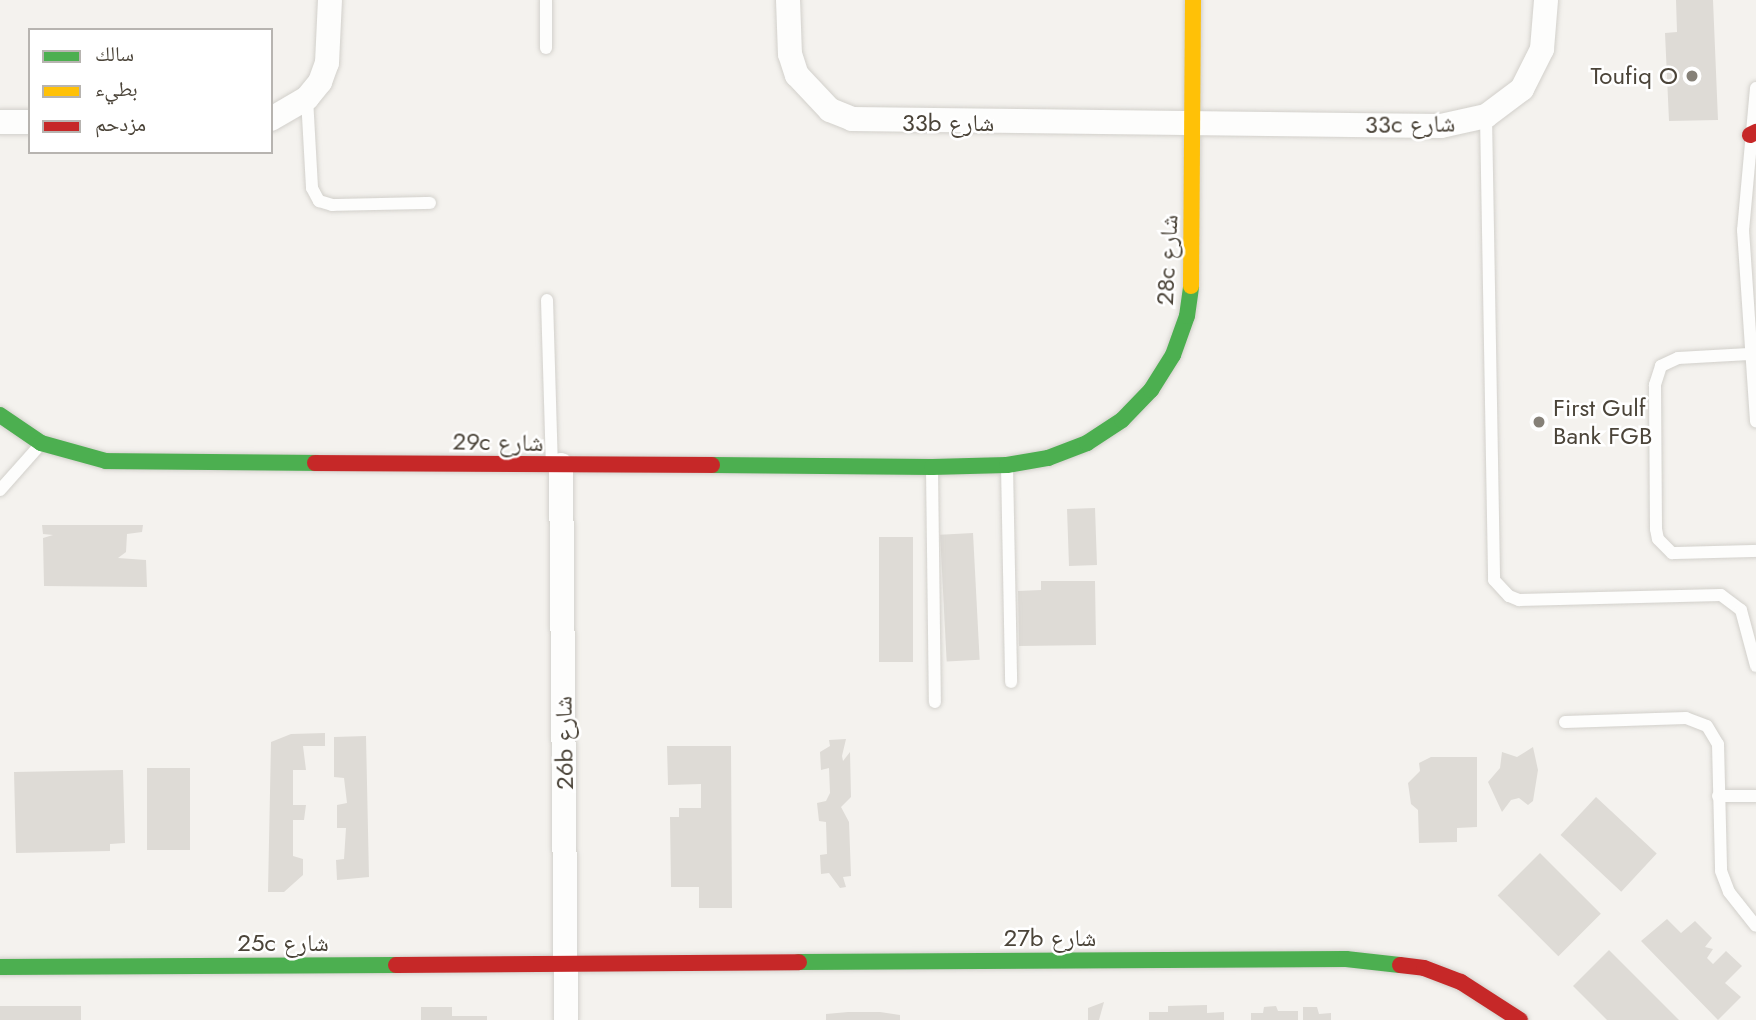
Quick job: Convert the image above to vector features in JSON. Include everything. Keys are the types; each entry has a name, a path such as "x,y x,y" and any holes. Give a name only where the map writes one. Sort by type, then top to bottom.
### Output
{"street":[{"path":"273,118 307,98 327,63 330,0"},
{"name":"33b شارع","path":"788,0 790,54 797,75 830,110 852,119 1193,125"},
{"name":"28c شارع","path":"1007,465 1048,458 1110,428 1151,390 1173,355 1187,316 1192,275 1193,0"},
{"name":"33c شارع","path":"1193,125 1441,126 1486,116 1522,89 1534,70 1542,49 1546,0"},
{"path":"0,122 28,122"},
{"name":"29c شارع","path":"0,415 41,443 106,461 932,467 1007,465"},
{"name":"26b شارع","path":"556,465 566,1020"},
{"name":"27b شارع","path":"566,964 1386,960 1461,982 1520,1020"},
{"name":"25c شارع","path":"0,967 566,964"}],"lane":[{"path":"546,0 546,48"},
{"path":"1756,88 1743,230 1749,354 1756,422"},
{"path":"307,98 312,188 319,201 332,205 429,203"},
{"path":"1486,116 1494,580 1509,596 1519,600 1721,595 1741,610 1756,666"},
{"path":"547,300 556,465"},
{"path":"1749,354 1678,358 1661,366 1655,385 1656,529 1658,539 1672,552 1756,551"},
{"path":"0,490 41,443"},
{"path":"1007,465 1011,682"},
{"path":"932,467 934,702"},
{"path":"1565,722 1698,720 1718,744 1721,871 1729,892 1756,926"},
{"path":"1718,796 1756,796"}],"building":[{"name":"Toufiq O","path":"1676,0 1713,0 1718,120 1669,121 1665,33 1677,32"},
{"path":"1095,508 1097,565 1069,566 1067,509"},
{"path":"42,525 143,525 142,532 127,534 126,552 118,558 146,560 147,587 44,586 43,538 53,535 43,534"},
{"path":"973,533 980,660 947,662 940,535"},
{"path":"879,537 913,537 913,662 879,662"},
{"path":"1041,581 1095,581 1096,645 1019,646 1018,591 1041,590"},
{"path":"325,733 325,746 303,746 306,770 293,770 293,805 306,805 304,820 293,820 293,856 303,859 303,875 284,892 268,892 271,742 291,734"},
{"path":"366,736 369,877 337,880 336,860 344,859 346,828 337,828 337,805 347,803 344,778 334,777 334,737"},
{"path":"846,739 842,756 843,761 850,752 851,797 841,807 849,822 851,876 843,877 846,887 840,888 829,873 821,874 820,855 827,854 826,822 819,821 817,803 826,801 830,793 829,768 821,770 820,752 830,746 829,740"},
{"path":"667,746 731,746 732,908 699,908 699,887 671,887 670,817 679,817 679,808 701,808 701,784 668,785"},
{"path":"1533,747 1538,770 1533,801 1528,805 1519,798 1511,800 1502,812 1488,782 1500,768 1502,752 1517,757"},
{"path":"1431,757 1477,757 1477,827 1457,828 1457,842 1419,843 1418,810 1411,804 1408,783 1420,771 1419,763"},
{"path":"147,768 190,768 190,850 147,850"},
{"path":"123,770 125,843 110,844 110,851 16,853 14,772"},
{"path":"1596,797 1657,854 1621,892 1561,835"},
{"path":"1540,853 1601,914 1558,956 1498,895"},
{"path":"1667,919 1681,933 1695,921 1712,938 1705,947 1713,949 1707,958 1713,964 1726,951 1742,966 1725,983 1741,997 1718,1020 1641,941"},
{"path":"1609,950 1679,1020 1607,1020 1573,986"},
{"path":"1104,1002 1099,1020 1088,1020 1088,1008"},
{"path":"1207,1005 1207,1013 1224,1012 1224,1020 1149,1020 1149,1012 1168,1012 1168,1006"},
{"path":"0,1006 81,1006 81,1020 0,1020"},
{"path":"1276,1006 1278,1011 1298,1011 1298,1020 1251,1020 1251,1013 1263,1013 1264,1007"},
{"path":"421,1007 452,1007 452,1016 487,1016 487,1020 421,1020"},
{"path":"1303,1007 1317,1007 1319,1014 1331,1013 1331,1020 1303,1020"},
{"path":"848,1012 900,1015 900,1020 826,1020 826,1014"}],"traffic: fast":[{"path":"712,465 932,467 1007,465 1048,458 1087,443 1122,420 1151,390 1173,355 1187,316 1191,286"},
{"path":"0,415 41,443 106,461 315,463"},
{"path":"799,962 1346,959 1400,965"},
{"path":"0,967 396,965"}],"traffic: slow":[{"path":"1191,286 1193,0"}],"traffic: jam":[{"path":"1750,135 1756,132"},
{"path":"315,463 712,465"},
{"path":"396,965 799,962"},
{"path":"1400,965 1424,968 1461,982 1520,1020"}],"place":[{"name":"Toufiq O","path":"1692,76"},
{"name":"First Gulf Bank FGB","path":"1539,422"}]}
